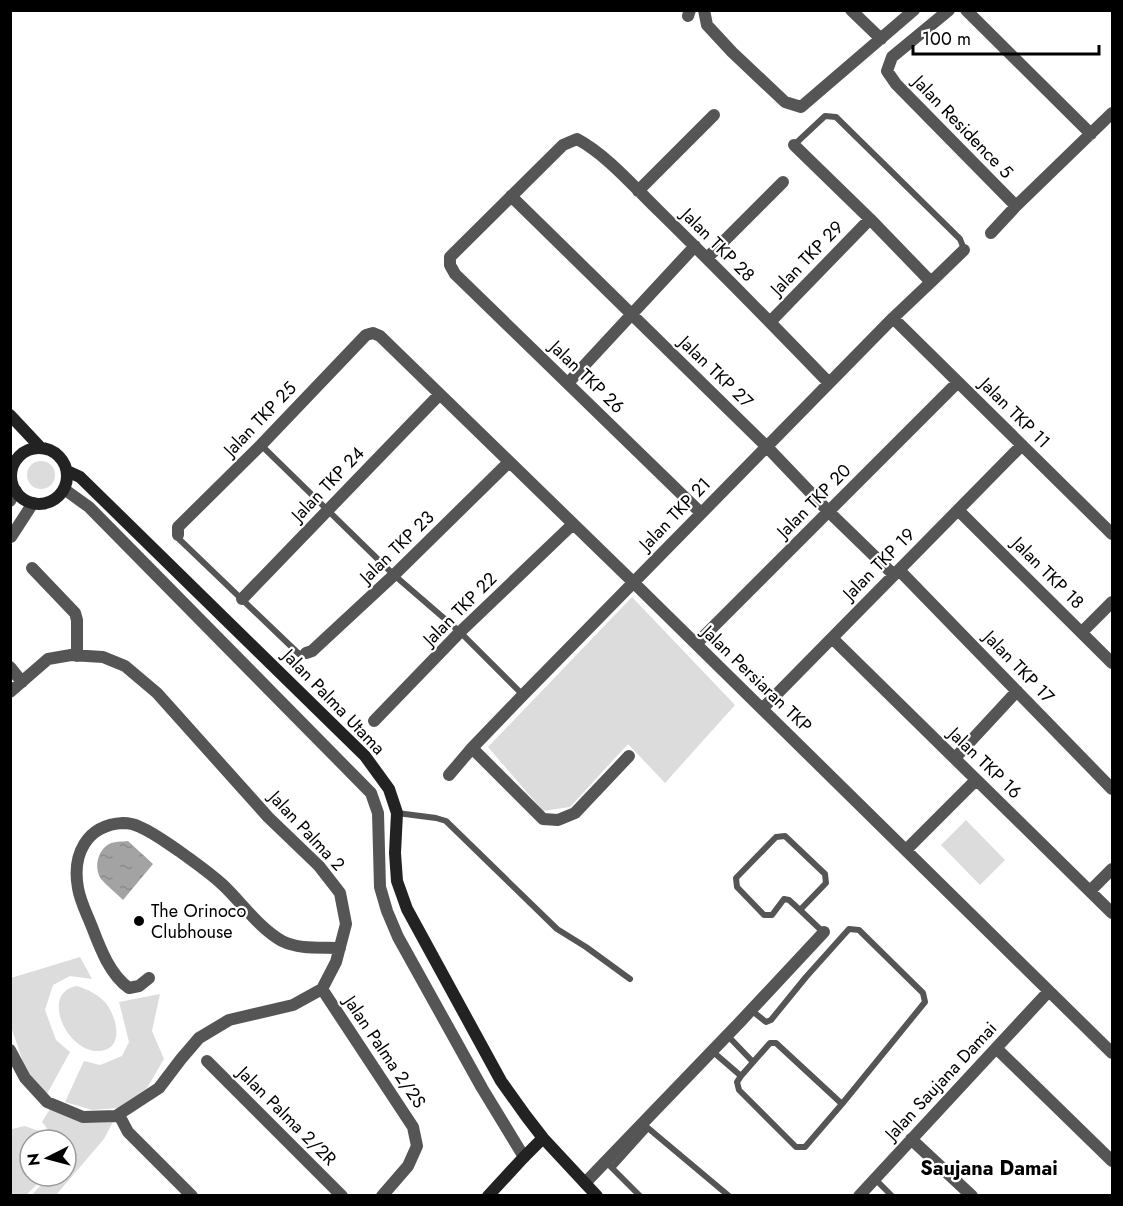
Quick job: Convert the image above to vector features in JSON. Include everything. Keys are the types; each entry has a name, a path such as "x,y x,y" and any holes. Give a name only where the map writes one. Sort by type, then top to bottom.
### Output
{"street":[{"path":"704,10 707,26 732,52 785,102 801,107 914,10"},
{"path":"851,10 881,39"},
{"name":"Jalan Residence 5","path":"950,10 892,57 887,71 896,84 1016,206"},
{"path":"966,10 1091,134"},
{"path":"991,233 1113,113"},
{"path":"638,191 714,115"},
{"name":"Jalan TKP 28","path":"511,196 563,145 577,139 592,147 695,246 829,383"},
{"path":"794,145 931,282"},
{"path":"707,258 783,182"},
{"name":"Jalan TKP 26","path":"511,196 450,257 450,265 455,274 701,513"},
{"name":"Jalan TKP 27","path":"511,196 766,446 829,512 896,572"},
{"name":"Jalan TKP 29","path":"770,322 870,219"},
{"path":"568,383 695,246"},
{"name":"Jalan TKP 21","path":"449,775 523,695 766,446 964,250"},
{"name":"Jalan TKP 11","path":"893,318 1113,534"},
{"name":"Jalan Persiaran TKP","path":"373,333 380,336 633,582 1113,1053"},
{"name":"Jalan TKP 25","path":"178,535 178,527 261,445 366,335 373,333"},
{"name":"Jalan TKP 20","path":"696,644 958,382"},
{"name":"Jalan TKP 24","path":"242,599 439,395"},
{"path":"10,415 41,448"},
{"name":"Jalan TKP 19","path":"762,709 1022,445"},
{"path":"33,448 41,448 58,455 67,471 64,489 51,501 42,504 13,496 11,471 19,457 25,452 33,448"},
{"name":"Jalan TKP 23","path":"306,653 312,651 394,575 509,462"},
{"name":"Jalan Palma Utama","path":"67,471 80,477 365,756 389,789 397,813 395,853 397,881 406,909 501,1081 543,1138 597,1196"},
{"path":"64,489 89,507 371,793 378,813 380,887 387,911 398,937 482,1088 524,1157"},
{"path":"10,537 33,503"},
{"name":"Jalan TKP 18","path":"958,510 1113,663"},
{"name":"Jalan TKP 22","path":"374,721 460,632 573,524"},
{"path":"32,568 75,613 77,656"},
{"name":"Jalan TKP 17","path":"896,572 1113,789"},
{"path":"1082,632 1113,602"},
{"name":"Jalan TKP 16","path":"832,638 1113,913"},
{"name":"Jalan Palma 2","path":"10,692 48,660 71,655 103,657 125,666 158,693 268,817 319,867 340,893 346,924 336,962 321,989"},
{"path":"10,667 22,682"},
{"path":"955,758 1017,691"},
{"path":"472,748 543,819 558,820 574,813 629,756"},
{"path":"906,850 976,780"},
{"path":"149,978 139,986 129,988 121,982 101,952 78,889 77,869 80,850 95,832 108,826 123,823 139,826 163,840 222,884 267,930 283,941 300,947 340,948"},
{"path":"1090,891 1113,869"},
{"path":"585,1183 608,1165 711,1051 824,932"},
{"path":"10,1050 25,1078 47,1102 83,1118 116,1116 159,1088 181,1059 200,1038 209,1032 229,1020 293,1005 321,989"},
{"name":"Jalan Palma 2/2S","path":"321,989 413,1127 417,1146 408,1166 382,1196"},
{"name":"Jalan Saujana Damai","path":"859,1196 1049,991"},
{"path":"996,1048 1113,1161"},
{"name":"Jalan Palma 2/2R","path":"207,1061 342,1196"},
{"path":"119,1115 128,1132 192,1196"},
{"path":"488,1196 543,1138"},
{"path":"911,1139 972,1196"}],"lane":[{"path":"794,145 825,116 836,117 960,239 964,250"},
{"path":"261,445 394,575 460,632 523,695"},
{"path":"178,535 179,539 299,654 306,653"},
{"path":"397,813 446,821 557,929 630,979"},
{"path":"800,910 826,884 825,874 785,836 776,837 736,878 736,887 765,915 772,915 784,899 789,900 824,932"},
{"path":"751,1010 766,1022 771,1020 849,929 859,930 922,993 925,1002 842,1104 805,1148 796,1147 738,1090 738,1082 770,1043 776,1043 842,1104"},
{"path":"727,1035 753,1062"},
{"path":"711,1051 741,1076"},
{"path":"645,1125 729,1196"},
{"path":"608,1165 640,1196"},
{"path":"875,1179 892,1196"}],"shaded area":[{"path":"41,461 51,465 55,475 51,485 41,489 31,485 27,475 31,465"},
{"path":"632,597 735,705 665,783 628,744 570,807 543,811 488,747"},
{"path":"966,820 1005,860 980,885 941,845"},
{"path":"80,957 92,979 70,976 53,985 45,1010 56,1040 70,1052 47,1094 27,1073 11,1027 11,978"},
{"path":"77,986 102,999 113,1015 116,1038 108,1049 100,1051 88,1049 77,1043 62,1022 59,1010 60,999 66,991"},
{"path":"160,994 152,1031 164,1059 147,1088 118,1108 92,1110 65,1102 84,1061 100,1065 122,1056 129,1042 119,1002"},
{"path":"53,1104 83,1117 116,1116 104,1139 78,1169 78,1128 47,1128 42,1122"},
{"path":"25,1126 30,1128 18,1128 18,1188 33,1188 26,1195 11,1195 12,1129"},
{"path":"38,1188 62,1188 56,1195 31,1196"}],"water":[{"path":"128,841 153,864 123,900 101,879 97,865 99,855 105,847 114,842"}],"place":[{"name":"The Orinoco Clubhouse","path":"139,921"}],"district":[{"name":"Saujana Damai","path":"989,1168"}]}
